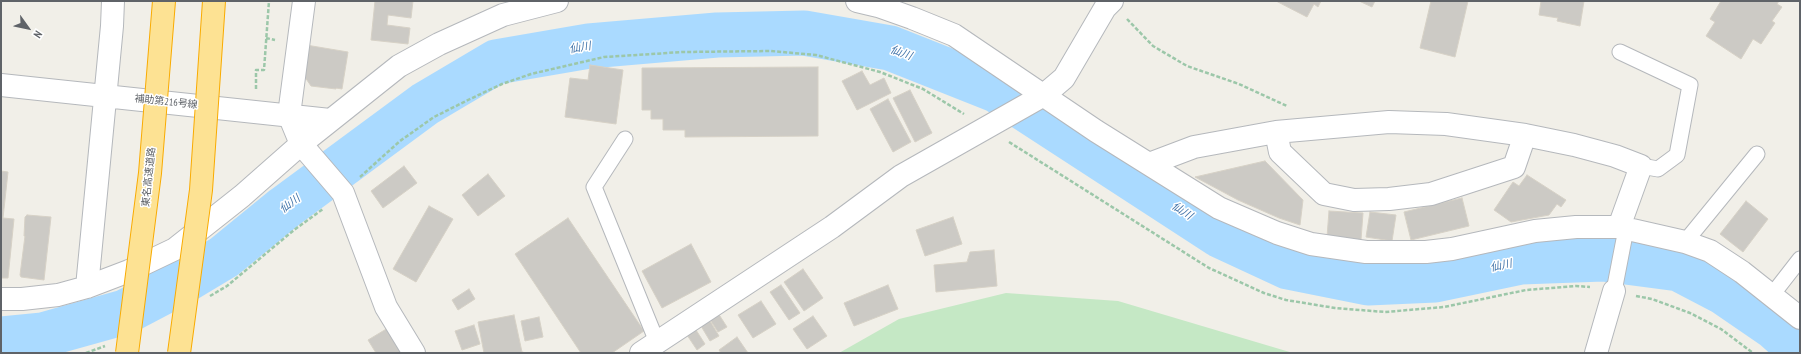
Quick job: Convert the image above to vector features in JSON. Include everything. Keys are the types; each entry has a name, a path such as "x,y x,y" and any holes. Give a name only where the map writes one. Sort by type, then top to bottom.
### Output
{"highway":[{"name":"東名高速道路","path":"127,353 150,173 164,1"},
{"path":"179,353 201,190 214,1"}],"street":[{"path":"88,287 106,96 113,1"},
{"path":"304,1 289,115 301,144 344,193 386,307 414,353"},
{"path":"1,298 22,299 58,295 88,287 129,272 175,249 232,205 301,144 399,66 439,44 503,15 557,1"},
{"path":"857,1 878,6 954,35 1096,131 1219,208 1249,222 1311,244 1366,252 1426,252 1452,249 1535,231 1576,227 1623,228 1685,242 1710,251 1742,272 1800,318"},
{"path":"649,348 832,227 901,176 985,127 1044,95 1064,78 1105,8 1111,2"},
{"name":"補助第216号線","path":"1,84 330,120"},
{"path":"1149,164 1194,147 1276,132 1389,122 1446,124 1525,135 1574,145 1615,156 1641,166 1623,228"},
{"path":"1276,132 1280,152 1324,194 1354,200 1389,199 1431,194 1514,166 1525,135"},
{"path":"1596,353 1614,291"}],"lane":[{"path":"1620,52 1690,85 1677,155 1658,169 1641,166"},
{"path":"625,139 594,187 649,348"},
{"path":"1685,242 1757,154"},
{"path":"1614,291 1623,228"},
{"path":"1772,295 1800,259"}],"path":[{"path":"255,112 256,70 264,70 269,1"},
{"path":"1111,2 1153,46 1187,66 1239,84 1300,112 1302,130"}],"green space":[{"path":"1006,293 1118,301 1293,353 839,353 899,319"}],"building":[{"path":"375,1 413,1 411,18 388,15 387,25 410,28 408,44 371,40"},
{"path":"1276,1 1321,1 1318,7 1314,4 1307,17"},
{"path":"1359,1 1375,1 1372,7"},
{"path":"1431,1 1468,1 1455,57 1420,48"},
{"path":"1541,1 1584,1 1580,26 1557,21 1558,18 1539,15"},
{"path":"1721,1 1779,1 1777,4 1782,7 1772,21 1775,23 1761,44 1753,39 1741,59 1706,36 1715,22 1710,19"},
{"path":"306,45 348,52 342,89 311,86 302,73"},
{"path":"590,65 623,70 616,124 565,117 570,78 588,80"},
{"path":"818,67 818,136 685,137 685,130 663,130 663,119 651,119 651,110 642,110 642,68"},
{"path":"862,71 870,85 884,78 891,93 857,110 842,81"},
{"path":"910,90 932,133 915,142 893,98"},
{"path":"888,99 911,142 893,152 870,109"},
{"path":"1265,161 1303,200 1300,225 1279,218 1238,200 1195,177"},
{"path":"404,166 417,183 383,208 371,191"},
{"path":"1,171 8,172 3,218 14,219 8,278 1,278"},
{"path":"488,174 505,196 478,216 462,195"},
{"path":"1527,175 1566,200 1561,207 1557,204 1549,215 1511,222 1494,210 1513,182 1519,186"},
{"path":"1462,198 1469,226 1411,240 1404,212"},
{"path":"1746,201 1768,219 1743,252 1720,234"},
{"path":"429,206 453,219 416,282 393,269"},
{"path":"1329,211 1363,213 1361,240 1327,237"},
{"path":"1370,212 1396,215 1392,241 1366,237"},
{"path":"27,215 51,217 44,280 21,277 20,275 25,236 25,217"},
{"path":"953,217 962,244 925,256 916,230"},
{"path":"568,218 644,331 612,353 581,353 515,254"},
{"path":"691,244 711,282 662,308 642,271"},
{"path":"994,250 997,286 936,292 934,265 967,262 970,252"},
{"path":"803,269 823,298 804,311 784,282"},
{"path":"781,285 800,313 789,320 770,292"},
{"path":"888,285 898,309 854,326 844,303"},
{"path":"469,289 475,299 458,310 452,300"},
{"path":"761,301 776,324 753,338 738,315"},
{"path":"718,313 727,327 718,332 709,318"},
{"path":"514,315 522,352 526,353 484,353 478,322"},
{"path":"813,316 827,336 807,349 793,329"},
{"path":"539,317 543,337 525,341 521,321"},
{"path":"710,321 719,336 710,341 701,326"},
{"path":"474,325 480,344 462,350 455,331"},
{"path":"388,328 402,352 401,353 376,353 368,340"},
{"path":"696,330 705,344 697,350 687,335"},
{"path":"737,337 748,353 721,353 719,350"}],"waterway":[{"name":"仙川","path":"1,339 43,335 125,312 184,281 224,257 284,208 425,104 496,62 589,46 717,35 804,33 890,48 996,90 1219,235 1288,267 1368,283 1435,280 1521,262 1603,259 1679,269 1723,292 1774,327 1800,350"}]}
